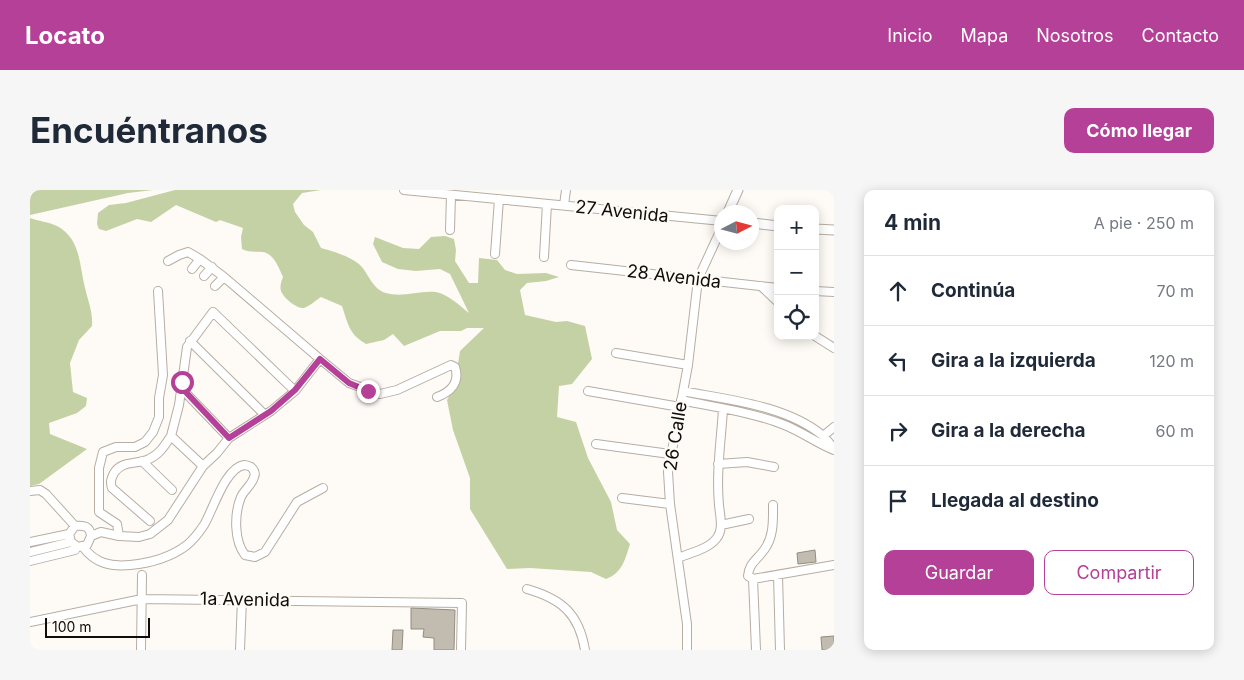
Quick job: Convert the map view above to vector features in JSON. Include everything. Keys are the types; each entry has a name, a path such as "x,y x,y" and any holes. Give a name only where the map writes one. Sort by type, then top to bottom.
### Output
{"main road":[{"path":"731,205 738,190"},
{"path":"759,224 774,226"},
{"path":"819,229 834,230"}],"street":[{"name":"27 Avenida","path":"404,190 714,220"},
{"path":"564,206 566,190"},
{"path":"449,193 450,230"},
{"path":"496,254 499,199"},
{"path":"544,257 547,204"},
{"name":"26 Calle","path":"687,650 687,624 670,504 668,472 688,365 698,279 714,244"},
{"path":"168,261 188,252 212,267 349,383 380,394 397,390 451,365 455,367 456,381 448,393 438,398"},
{"path":"192,268 200,259"},
{"name":"28 Avenida","path":"571,265 774,288"},
{"path":"204,276 212,267"},
{"path":"215,286 224,277"},
{"path":"760,286 774,298"},
{"path":"119,536 117,524 99,512 99,468 103,452 116,448 135,447 145,442 153,432 159,417 159,398 163,375 158,291"},
{"path":"819,291 834,292"},
{"path":"150,522 112,488 110,484 116,469 122,465 149,459 162,450 171,436 182,388 186,347 213,312 295,390"},
{"path":"819,339 834,348"},
{"path":"190,341 264,414"},
{"path":"616,353 688,365"},
{"path":"83,547 91,536 101,532 119,536 138,537 150,534 168,520 204,466 229,438 271,411 295,390 320,359"},
{"path":"182,388 229,438"},
{"path":"588,390 724,409 783,424 818,444 834,450"},
{"path":"683,390 778,412 802,421 823,436 834,450"},
{"path":"678,558 713,542 720,534 722,525 718,464 724,409"},
{"path":"823,436 834,427"},
{"path":"171,436 204,466"},
{"path":"596,444 670,454"},
{"path":"142,461 172,490"},
{"path":"718,464 747,462 774,467"},
{"path":"70,538 78,547 83,547 99,562 114,566 148,563 172,555 188,544 204,526 222,487 236,469 244,465 252,466 255,470 255,476 241,497 238,509 237,536 239,548 245,555 255,557 265,552 297,502 323,488"},
{"path":"30,491 40,490 46,494 75,526"},
{"path":"622,498 670,504"},
{"path":"773,505 772,534 765,549 749,568 748,576 753,579 834,565"},
{"path":"722,525 749,519"},
{"path":"75,526 84,525 88,528 91,536"},
{"path":"70,538 32,542 33,551 70,538 75,526"},
{"path":"30,561 75,550"},
{"path":"141,650 142,574"},
{"path":"778,575 780,650"},
{"path":"753,579 756,650"},
{"path":"527,589 550,596 560,602 571,613 578,624 584,650"},
{"name":"1a Avenida","path":"30,622 142,599 462,603 461,650"},
{"path":"240,650 242,599"}],"green space":[{"path":"30,190 153,190 128,193 30,215"},
{"path":"175,190 321,190 302,193 293,204 295,212 304,225 313,232 321,248 352,259 360,265 374,285 381,291 399,295 423,292 440,293 469,313 450,274 440,269 416,271 398,269 382,262 373,244 375,237 403,248 419,249 431,237 445,236 454,239 455,261 469,283 478,283 479,258 497,260 505,270 517,274 546,273 559,277 546,281 527,283 520,290 525,315 556,322 567,321 585,326 592,359 572,384 559,386 557,417 576,422 588,458 611,502 617,530 630,544 619,570 606,579 591,572 530,568 507,569 470,509 470,478 453,430 447,400 453,389 460,383 458,364 460,351 484,328 440,331 404,346 393,334 384,340 366,344 353,332 342,306 321,297 304,308 288,301 281,291 283,277 273,258 267,253 242,249 241,237 243,228 220,220 216,222 176,205 151,222 137,219 106,231 99,229 97,224 98,213 109,205 126,203"},
{"path":"30,218 51,223 65,231 71,238 78,253 91,311 92,326 79,340 70,363 73,392 87,398 86,406 77,413 49,423 50,434 87,449 39,484 30,486"}],"building":[{"path":"815,550 816,562 798,564 797,553"},
{"path":"411,608 455,610 454,650 434,650 434,638 423,637 424,629 411,629"},
{"path":"393,630 403,630 402,650 392,650"},
{"path":"834,636 834,650 822,650 821,637"}],"route":[{"path":"182,382 182,388 229,438 271,411 295,390 320,359 349,383 368,391"}]}
